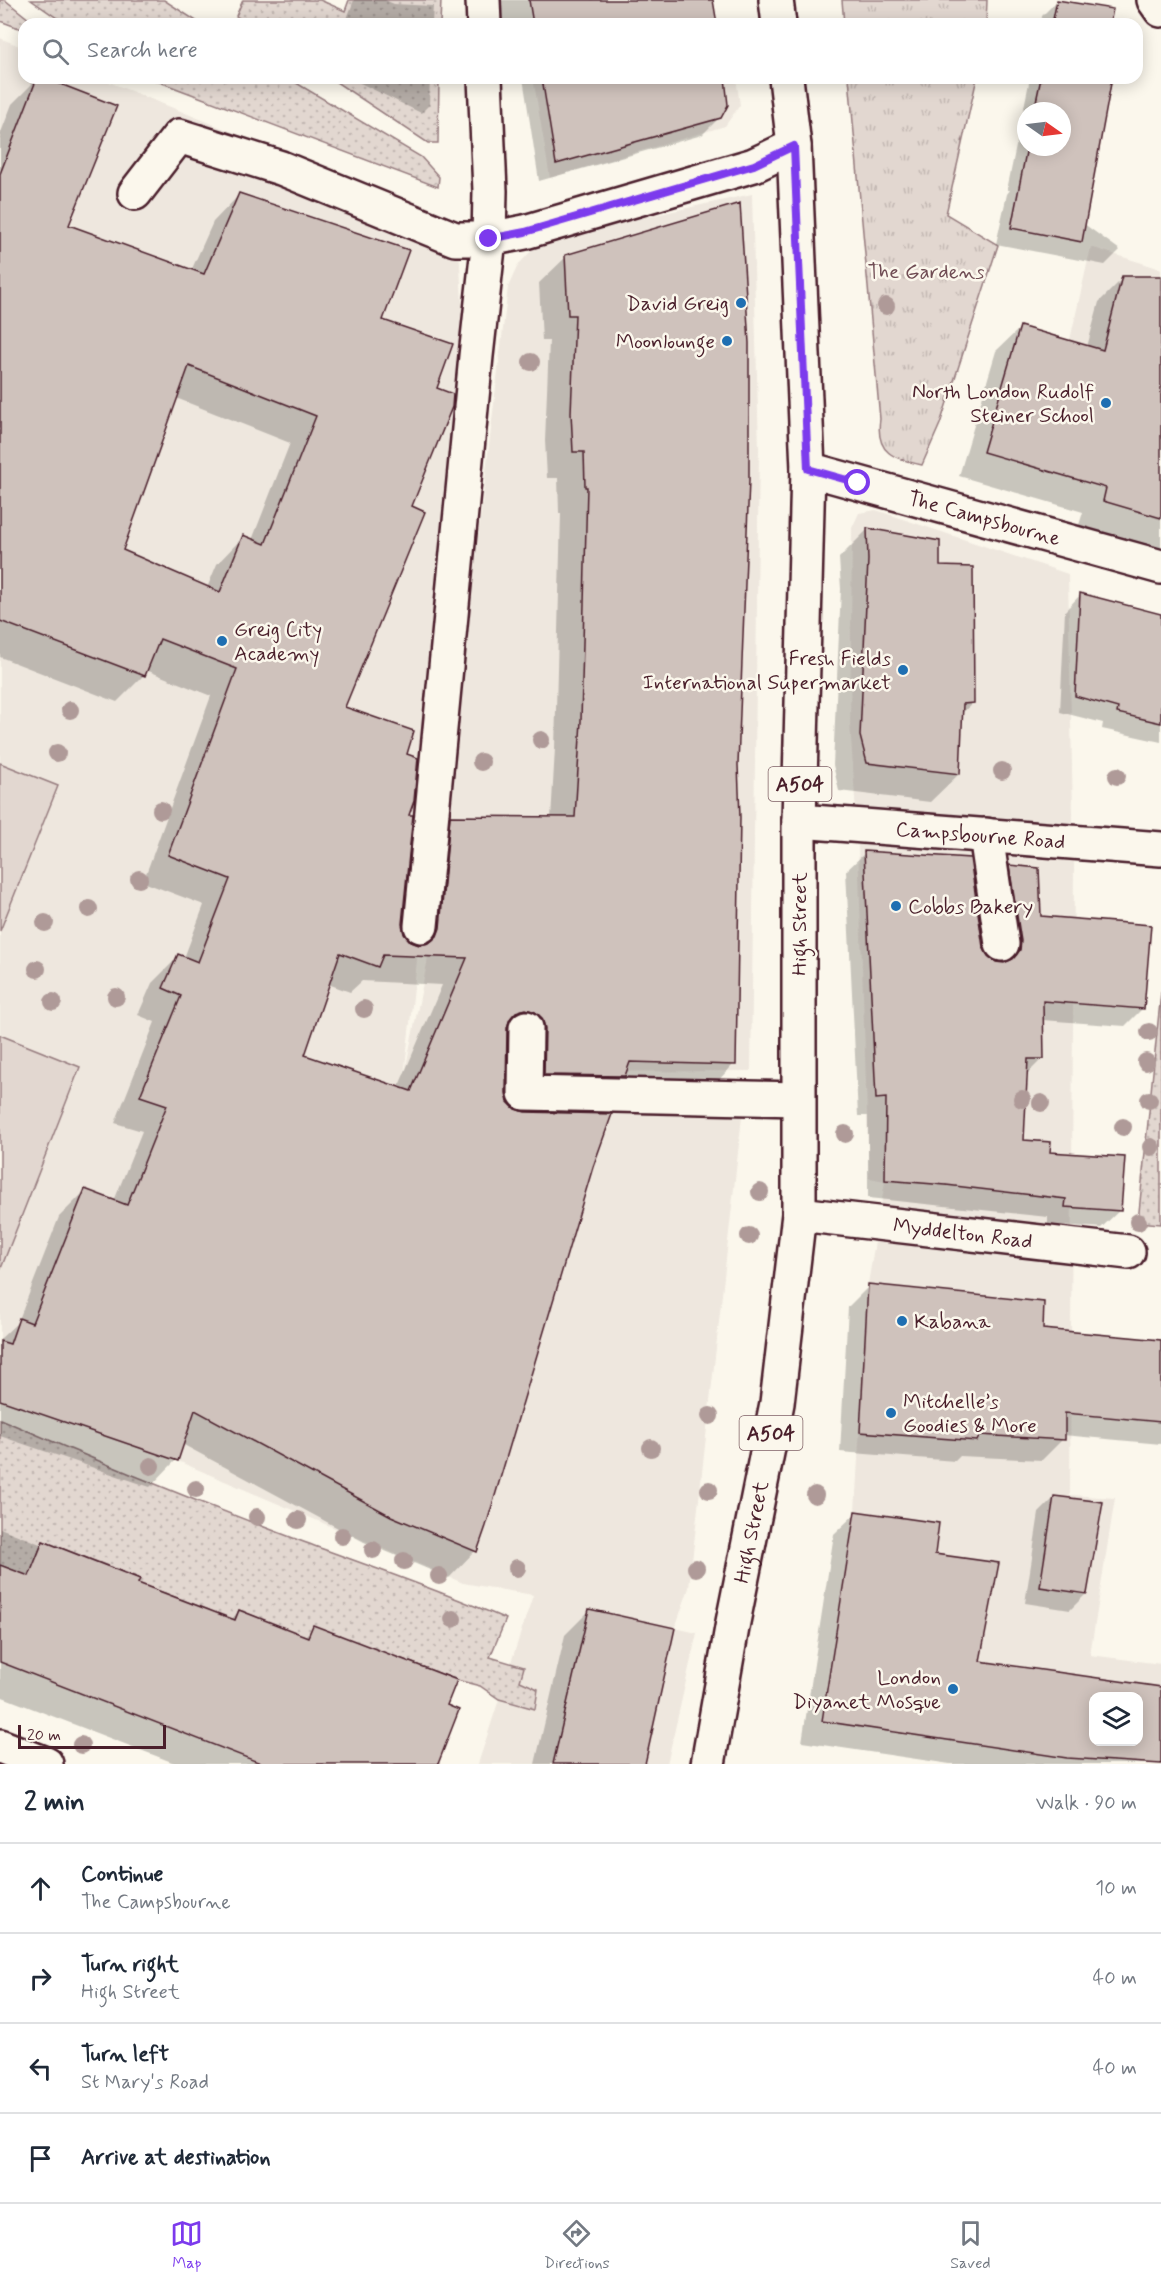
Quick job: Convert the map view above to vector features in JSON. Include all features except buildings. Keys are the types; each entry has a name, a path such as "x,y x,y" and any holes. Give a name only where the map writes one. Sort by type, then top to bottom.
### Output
{"main road":[{"path":"483,0 484,18"},
{"path":"776,0 778,18"},
{"path":"1154,0 1161,10"},
{"path":"422,926 489,239 490,191 485,84"},
{"name":"High Street","path":"708,1764 733,1622 777,1403 799,1214 799,821 808,469 794,146 787,84"},
{"path":"135,193 178,136 281,168 455,239 489,239 525,232 754,165 794,146"},
{"name":"The Campsbourne","path":"808,469 1161,567"},
{"name":"Campsbourne Road","path":"799,821 1161,849"},
{"path":"986,835 1002,944"},
{"path":"526,1028 525,1094 798,1099"},
{"name":"Myddelton Road","path":"799,1214 1128,1252"},
{"path":"0,1746 46,1764"}],"shaded area":[{"name":"Greig City Academy","path":"0,38 18,46 18,84 114,84 444,218 458,229 465,357 421,926 404,1076 427,963 508,287 518,265 533,249 567,234 752,194 759,449 751,1071 546,1072 546,1103 742,1117 689,1588 675,1628 697,1633 667,1764 478,1764 533,1595 463,1583 178,1461 0,1400"},
{"path":"534,84 737,84 740,105 725,126 550,178"},
{"name":"North London Rudolf Steiner School","path":"1091,247 1161,269 1161,520 1103,501 1106,488 1033,466 1070,340"},
{"path":"876,510 1068,574 1074,863 1070,1495 1115,1498 1090,1655 1161,1664 1161,1764 1068,1758 822,1721 855,1511 868,1284 885,1181 869,1178 858,845 850,723 852,528 859,513"}],"green space":[{"path":"0,0 5,0 28,18 18,18 18,28 0,21"},
{"path":"31,0 164,0 192,18 57,18"},
{"path":"243,0 320,0 345,11 349,0 441,0 440,18 239,18 236,16"},
{"path":"842,0 987,0 986,18 844,18"},
{"path":"165,84 298,84 421,157 439,177 438,187"},
{"path":"339,84 439,84 438,143 428,143"},
{"name":"The Gardens","path":"850,84 976,84 946,214 998,245 940,424 922,465 895,457 884,447 879,430 880,419"},
{"path":"0,763 58,786 0,931"},
{"path":"1161,992 1161,1224 1138,1222"},
{"path":"0,1035 80,1067 0,1271"},
{"path":"0,1419 187,1497 430,1588 506,1619 490,1657 524,1667 520,1681 538,1689 535,1709 499,1699 480,1686 457,1680 402,1659 380,1715 291,1682 268,1622 239,1610 220,1657 195,1647 209,1610 151,1588 140,1617 127,1611 139,1578 43,1541 29,1577 0,1565"}],"place":[{"name":"David Greig","path":"741,303"},
{"name":"Moonlounge","path":"727,341"},
{"name":"North London Rudolf Steiner School","path":"1106,403"},
{"name":"Greig City Academy","path":"222,641"},
{"name":"Fresh Fields International Supermarket","path":"903,670"},
{"name":"Cobbs Bakery","path":"896,906"},
{"name":"Kabana","path":"902,1321"},
{"name":"Mitchelle’s Goodies & More","path":"891,1413"},
{"name":"London Diyanet Mosque","path":"953,1689"}],"route":[{"path":"489,239 525,232 754,165 794,146 808,469 858,483"}]}
